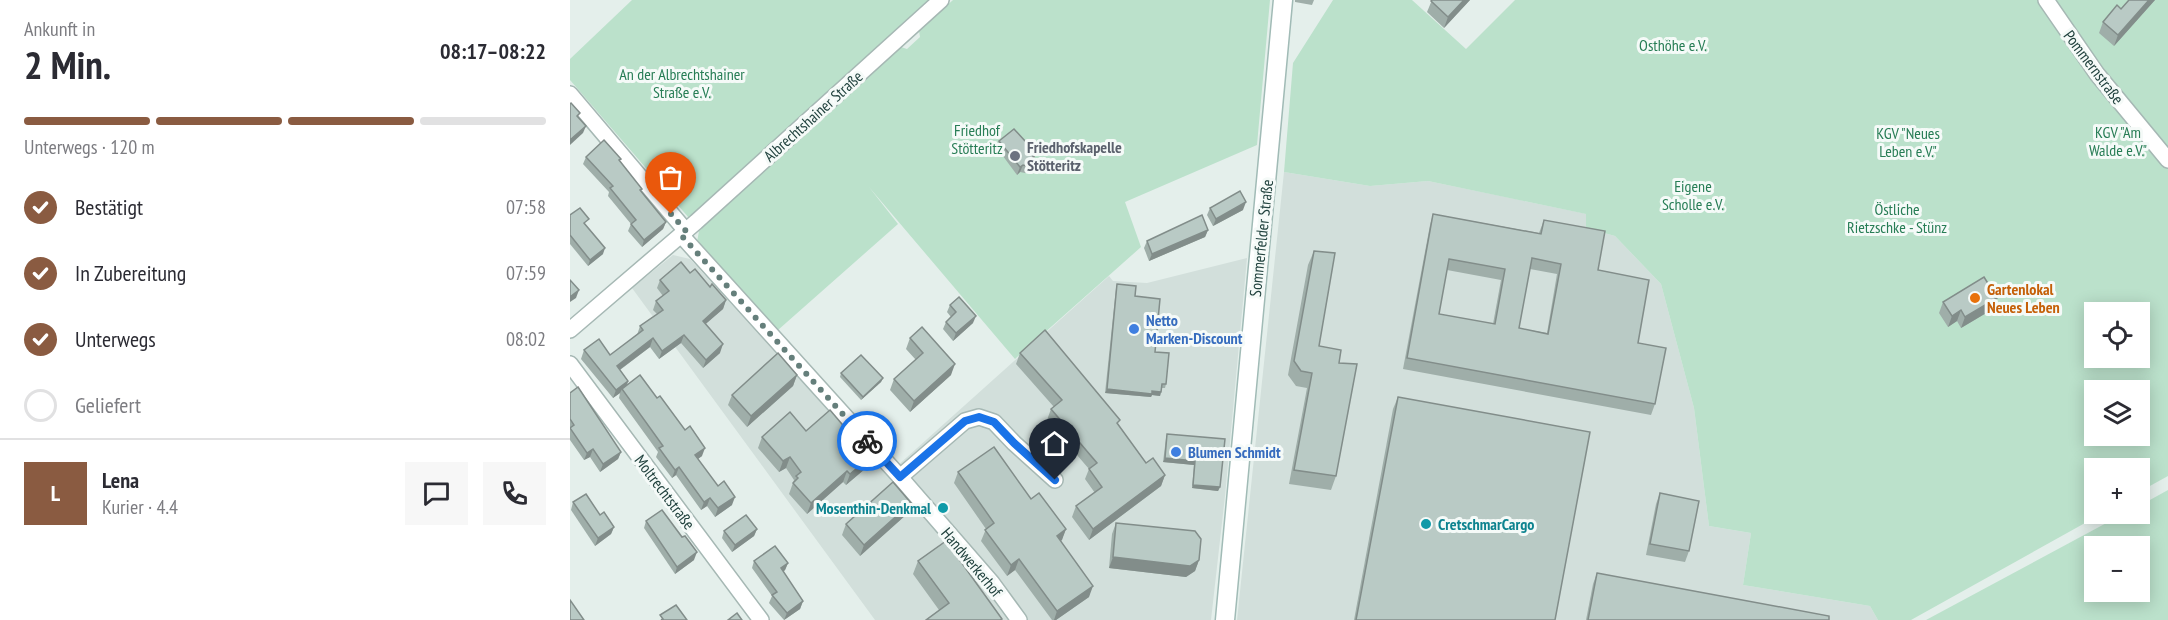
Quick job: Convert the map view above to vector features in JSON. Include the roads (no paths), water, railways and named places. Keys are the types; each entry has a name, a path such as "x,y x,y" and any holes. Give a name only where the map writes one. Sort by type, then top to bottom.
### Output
{"main road":[{"name":"Sommerfelder Straße","path":"1225,620 1283,0"}],"street":[{"name":"Albrechtshainer Straße","path":"570,330 683,233 941,0"},
{"name":"Pommernstraße","path":"2046,0 2097,74 2168,160"},
{"path":"570,94 683,233"},
{"name":"Handwerkerhof","path":"683,233 900,477 992,583 1019,620"},
{"name":"Moltrechtstraße","path":"570,364 761,620"},
{"path":"900,477 965,421 979,417 994,422 1055,480"}],"place":[{"name":"Friedhofskapelle Stötteritz","path":"1015,156"},
{"name":"Gartenlokal Neues Leben","path":"1975,298"},
{"name":"Netto Marken-Discount","path":"1134,329"},
{"name":"Blumen Schmidt","path":"1176,452"},
{"name":"Mosenthin-Denkmal","path":"943,508"},
{"name":"CretschmarCargo","path":"1426,524"}],"park label":[{"name":"Osthöhe e.V.","path":"1673,45"},
{"name":"An der Albrechtshainer Straße e.V.","path":"682,83"},
{"name":"Friedhof Stötteritz","path":"977,139"},
{"name":"KGV \"Am Walde e.V.\"","path":"2118,141"},
{"name":"KGV \"Neues Leben e.V.\"","path":"1908,142"},
{"name":"Eigene Scholle e.V.","path":"1693,195"},
{"name":"Östliche Rietzschke - Stünz","path":"1897,218"}]}
